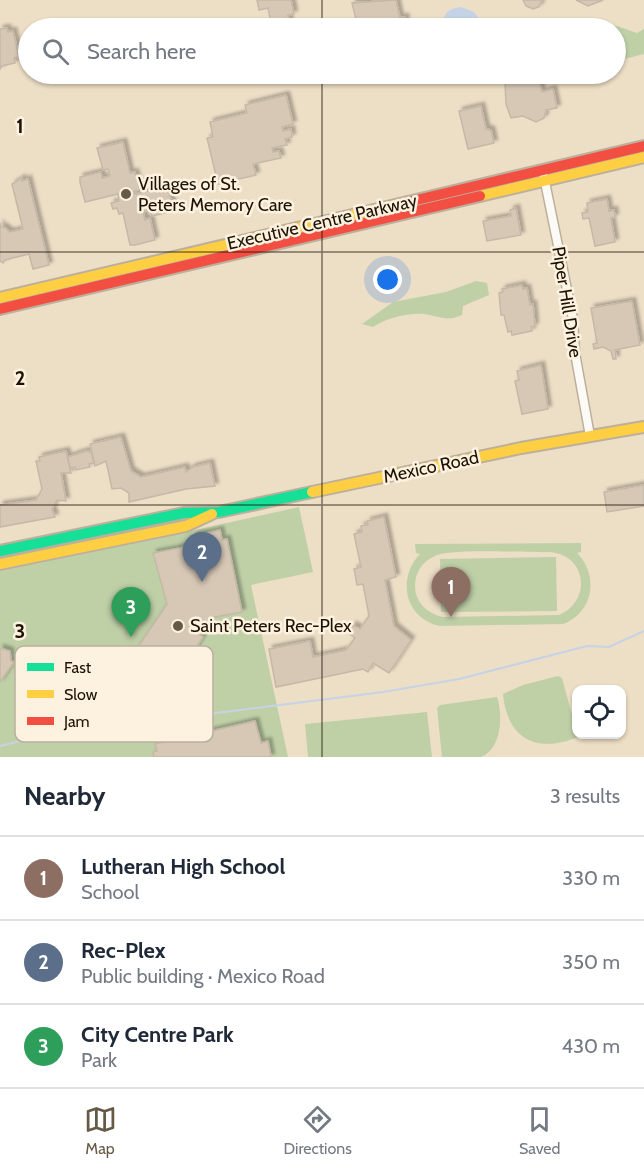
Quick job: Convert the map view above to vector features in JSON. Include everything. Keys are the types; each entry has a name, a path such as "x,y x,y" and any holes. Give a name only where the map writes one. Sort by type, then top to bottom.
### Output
{"street":[{"name":"Executive Centre Parkway","path":"0,309 544,175 644,146"},
{"name":"Executive Centre Parkway","path":"0,298 544,175 644,157"},
{"name":"Piper Hill Drive","path":"544,175 573,320 576,363 590,436"},
{"name":"Mexico Road","path":"0,551 184,513 219,512 644,427"},
{"name":"Mexico Road","path":"0,564 186,526 219,512"}],"green space":[{"path":"626,29 637,33 644,29 644,54 626,58"},
{"path":"476,281 487,283 489,295 463,306 462,315 457,317 411,314 373,327 362,324 393,302 446,292"},
{"path":"299,507 313,572 251,585 288,757 0,757 0,569 141,542"},
{"path":"581,543 581,552 577,553 584,562 590,582 587,602 581,611 563,624 440,626 428,622 418,615 408,596 408,574 420,554 416,553 415,544","holes":["472,551 550,552 572,561 581,579 577,600 559,615 443,617 426,609 416,594 415,582 418,571 425,562 435,556"]},
{"path":"556,557 557,611 441,612 440,559"},
{"path":"558,676 562,678 572,715 572,739 550,744 537,743 518,732 511,722 503,694 523,685"},
{"path":"497,697 500,712 499,730 497,739 488,753 481,757 442,757 437,708 440,705"},
{"path":"427,712 432,757 308,757 305,724"}],"water":[{"path":"461,7 474,12 479,18 444,18 446,13"}],"building":[{"path":"257,0 291,0 294,14 288,15 289,18 270,18 268,8 259,10"},
{"path":"396,0 400,18 356,18 352,3"},
{"path":"523,0 542,0 539,7 533,9 526,6"},
{"path":"576,0 603,0 588,6"},
{"path":"7,28 8,32 13,31 18,57 14,58 15,63 2,66 0,69 0,29"},
{"path":"505,84 540,84 542,92 553,89 557,108 546,110 544,118 536,122 523,116 511,118 506,104"},
{"path":"286,95 293,124 282,127 283,131 291,129 292,137 285,139 287,145 272,148 273,152 279,151 281,158 253,164 256,175 218,184 207,138 213,137 210,122 247,113 245,105"},
{"path":"481,106 486,129 491,130 494,143 468,149 459,111"},
{"name":"Villages of St. Peters Memory Care","path":"123,142 130,173 135,172 140,190 134,191 135,194 167,186 173,206 173,211 152,216 150,210 143,212 145,220 150,218 155,240 135,245 130,245 123,213 119,214 117,208 113,209 111,203 119,201 118,194 85,202 80,182 80,177 101,172 102,178 110,176 108,169 103,170 97,148"},
{"path":"22,178 22,181 28,179 49,265 33,269 29,254 5,260 3,263 0,261 0,223 1,227 10,232 23,229 12,184"},
{"path":"607,199 609,211 614,210 615,217 611,218 615,242 595,246 589,218 583,219 582,213 588,212 587,203"},
{"path":"516,208 521,235 487,241 483,221 511,216 510,210"},
{"path":"522,285 523,289 527,288 530,305 533,304 535,326 531,327 532,331 512,335 511,331 508,332 504,315 501,315 499,293 503,292 502,289"},
{"path":"632,301 640,345 615,350 616,359 613,359 611,351 603,347 594,349 593,344 597,343 591,308"},
{"path":"541,365 548,409 522,414 515,381 519,380 517,371"},
{"path":"121,437 131,471 141,477 185,467 186,472 193,467 210,463 215,486 186,489 129,502 129,493 121,488 112,489 106,461 95,466 90,444"},
{"path":"66,451 71,473 61,473 66,501 57,500 52,509 55,517 0,527 0,505 36,500 42,489 36,461 40,461 39,457"},
{"path":"86,451 91,452 94,463 89,464 90,467 76,470 75,467 70,468 68,457"},
{"path":"644,485 644,506 607,512 604,492"},
{"path":"384,517 396,577 385,580 394,626 411,640 389,673 373,663 368,672 363,669 276,687 269,649 310,641 313,657 346,650 355,638 348,633 353,625 360,629 369,616 363,584 357,585 354,569 361,567 354,534 362,532 361,526 368,525 367,521"},
{"name":"Saint Peters Rec-Plex","path":"220,530 222,540 227,539 242,612 210,618 200,635 203,637 197,646 139,646 167,604 153,553 196,545 194,536"},
{"path":"0,648 10,651 11,661 14,662 0,682"},
{"path":"255,721 261,743 268,741 271,757 154,757 153,752 157,751 155,744 213,742 213,731"}],"waterway":[{"path":"213,713 383,692 459,679 587,646 609,647 644,631"},
{"path":"0,746 16,742"}],"traffic: fast":[{"path":"0,551 184,513 219,512 312,492"}],"traffic: slow":[{"path":"480,196 644,157"},
{"path":"0,298 408,202"},
{"path":"312,492 521,448 644,427"},
{"path":"0,564 186,526 212,514"}],"traffic: jam":[{"path":"408,202 644,146"},
{"path":"0,309 480,196"}],"place":[{"name":"Villages of St. Peters Memory Care","path":"126,194"},
{"name":"Rec-Plex","path":"202,582"},
{"name":"Lutheran High School","path":"451,617"},
{"name":"Saint Peters Rec-Plex","path":"178,626"},
{"name":"City Centre Park","path":"131,637"}]}
